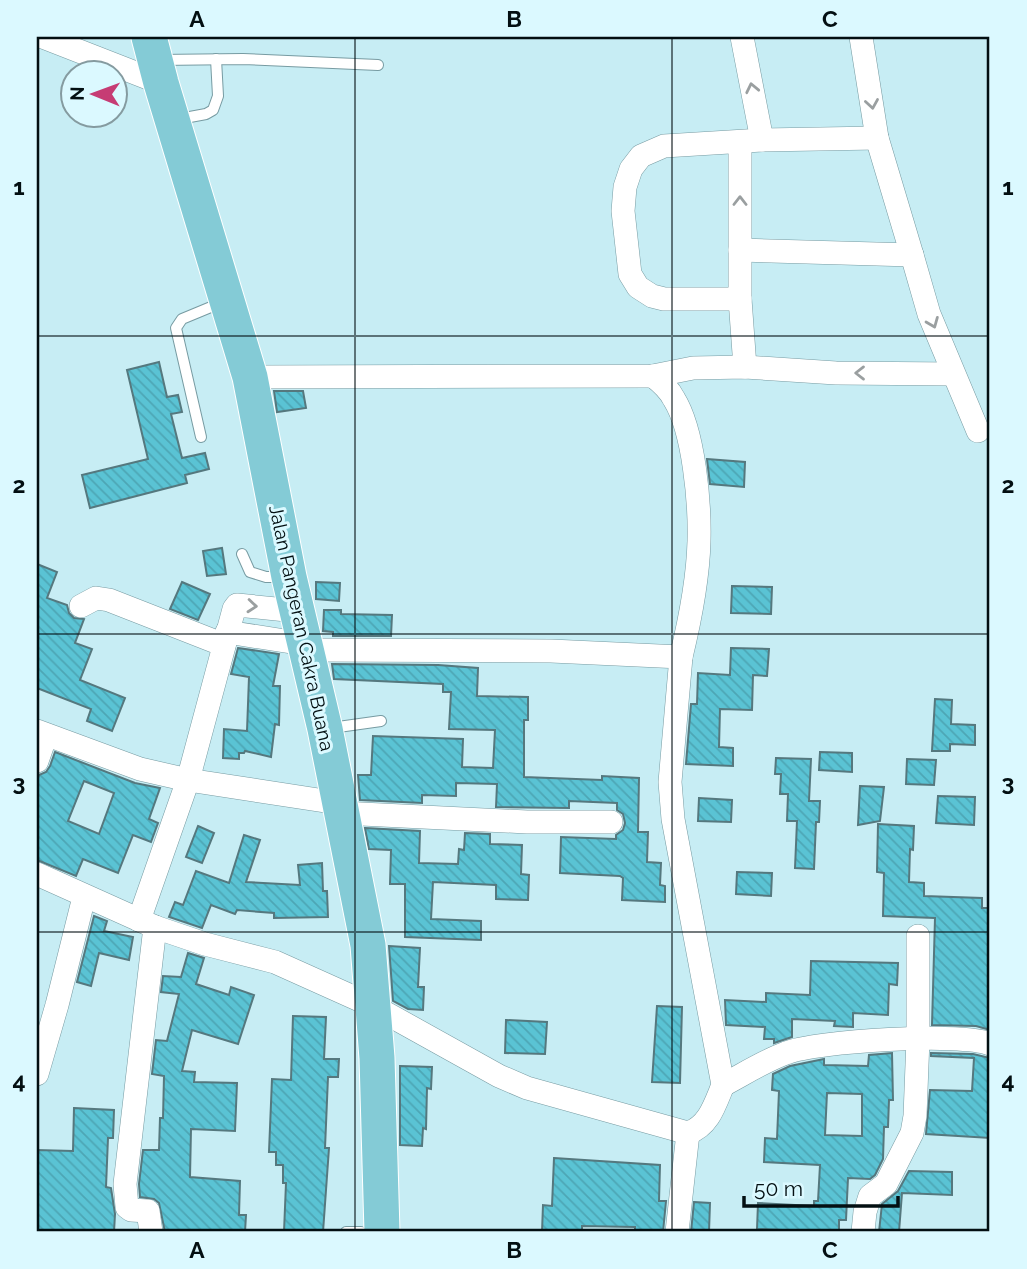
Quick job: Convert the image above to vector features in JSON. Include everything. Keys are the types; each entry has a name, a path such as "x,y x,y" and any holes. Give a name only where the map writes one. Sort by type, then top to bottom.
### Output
{"main road":[{"name":"Jalan Pangeran Cakra Buana","path":"155,60 250,377 368,945 382,1160 382,1232"}],"street":[{"path":"43,37 155,60"},
{"path":"742,37 751,141 740,250 745,367"},
{"path":"861,37 877,138 929,314 978,431"},
{"path":"740,299 664,299 652,296 638,287 630,274 623,211 628,178 641,156 664,146 877,138"},
{"path":"740,250 912,255"},
{"path":"250,377 673,372 745,367 836,373 953,374"},
{"path":"37,874 147,923 205,944 275,962 373,1006 499,1076 527,1088 688,1133 698,1129 708,1119 723,1085 673,819 670,782 681,657 696,579 699,541 698,506 683,417 665,386 673,372"},
{"path":"82,606 96,598 109,600 226,639 299,621"},
{"path":"151,1232 148,1211 127,1208 125,1184 147,923 237,605 299,621 551,651 681,657"},
{"path":"37,761 42,733 140,769 340,808 527,822 611,822"},
{"path":"37,1074 84,897"},
{"path":"866,1213 886,1184 912,1133 918,1039 918,936"},
{"path":"723,1085 786,1052 814,1045 918,1039 971,1040 990,1044"},
{"path":"677,1232 688,1133"}],"lane":[{"path":"155,60 216,59 378,65"},
{"path":"172,120 206,114 213,110 218,96 216,59"},
{"path":"201,437 176,328 182,320 226,301"},
{"path":"242,554 250,572 256,575 299,621"},
{"path":"325,729 381,721"},
{"path":"346,1232 361,1232"}],"building":[{"path":"159,362 167,397 178,395 182,412 171,414 182,458 205,453 209,469 185,475 187,483 90,508 82,475 148,459 127,370"},
{"path":"274,391 303,391 306,408 277,412"},
{"path":"707,459 745,462 744,487 710,484"},
{"path":"222,548 226,574 207,576 203,551"},
{"path":"37,564 57,572 47,598 67,605 74,618 84,619 75,643 92,649 80,680 125,698 112,731 87,721 91,709 37,688"},
{"path":"182,582 210,594 198,620 170,609"},
{"path":"316,582 340,583 339,601 316,599"},
{"path":"732,586 772,587 771,614 731,613"},
{"path":"324,610 341,610 341,614 392,615 391,636 333,636 333,632 323,631"},
{"path":"238,648 279,654 273,686 280,686 279,725 275,724 271,757 245,751 239,753 239,759 223,758 224,729 247,731 249,677 231,674"},
{"path":"731,648 769,649 767,676 753,675 752,710 720,709 719,747 733,748 733,766 686,764 691,704 697,704 698,673 730,675"},
{"path":"332,664 478,668 477,696 528,697 528,720 524,720 524,777 602,780 602,776 639,778 638,832 648,832 647,862 661,863 660,885 665,886 665,902 622,900 623,878 620,876 560,873 561,837 616,839 625,823 623,814 617,810 617,803 569,801 569,808 496,807 497,784 456,783 456,796 422,795 422,803 360,800 358,775 371,775 373,736 463,739 462,767 493,768 495,730 449,729 451,692 443,692 443,684 334,679"},
{"path":"935,699 952,700 951,724 975,725 975,745 950,744 950,751 932,751"},
{"path":"55,752 135,783 160,788 149,819 158,823 151,842 133,835 118,873 83,859 76,876 37,860 37,781 39,775 46,772","holes":["84,781 114,793 99,834 68,821"]},
{"path":"820,752 852,753 852,772 819,770"},
{"path":"776,758 811,759 809,801 820,801 819,822 816,822 814,869 795,868 797,821 787,821 788,794 780,794 781,774 775,774"},
{"path":"907,759 936,760 934,785 906,784"},
{"path":"860,786 884,787 880,821 858,825"},
{"path":"938,796 975,797 974,825 936,823"},
{"path":"699,798 732,800 731,822 698,821"},
{"path":"878,824 914,826 909,882 924,883 924,896 982,898 982,908 990,908 990,1030 976,1026 932,1025 935,918 883,916 884,873 877,872"},
{"path":"198,826 214,833 202,863 186,857"},
{"path":"365,828 420,831 419,863 458,864 459,849 464,850 465,833 490,834 490,844 522,845 521,874 529,875 528,900 496,899 496,885 433,882 431,919 481,921 481,940 405,937 405,884 390,884 391,850 369,849"},
{"path":"244,835 260,840 246,882 300,885 298,865 322,863 328,917 274,918 274,913 237,910 235,914 211,905 202,928 169,917 175,902 183,905 196,871 229,883"},
{"path":"737,872 772,873 771,896 736,894"},
{"path":"94,916 107,921 104,931 133,937 129,960 99,953 91,986 77,982"},
{"path":"389,946 420,948 418,987 424,987 423,1010 408,1009 393,1001"},
{"path":"188,953 204,958 196,984 229,995 231,987 254,995 238,1044 192,1030 182,1071 195,1072 194,1082 237,1083 235,1131 191,1129 190,1177 240,1181 239,1215 246,1215 245,1232 165,1232 159,1203 154,1199 140,1197 143,1150 159,1150 160,1118 163,1118 164,1076 152,1074 156,1040 167,1041 179,994 161,992 163,976 181,977"},
{"path":"811,961 898,963 897,985 889,984 888,1015 853,1013 853,1027 834,1026 835,1021 792,1019 792,1037 774,1043 774,1039 764,1039 765,1027 726,1025 725,1000 766,1002 766,993 810,995"},
{"path":"657,1006 682,1007 680,1083 652,1082"},
{"path":"293,1016 326,1017 324,1059 339,1059 338,1077 328,1077 325,1148 329,1148 323,1232 284,1232 286,1183 283,1183 283,1165 276,1165 276,1152 269,1152 272,1079 291,1080"},
{"path":"506,1020 547,1022 545,1054 505,1053"},
{"path":"892,1053 893,1100 889,1100 888,1127 884,1127 883,1159 870,1179 848,1178 846,1220 839,1220 839,1232 757,1229 758,1203 814,1206 814,1201 818,1201 820,1165 764,1162 765,1138 777,1139 779,1091 772,1090 773,1074 790,1066 824,1059 824,1065 868,1066 869,1055","holes":["827,1093 862,1094 862,1136 825,1135"]},
{"path":"931,1053 973,1054 990,1058 990,1138 926,1134 930,1090 972,1091 974,1058 931,1056"},
{"path":"400,1066 432,1067 431,1089 427,1088 426,1129 423,1128 422,1146 400,1145"},
{"path":"74,1108 114,1110 113,1138 108,1138 106,1187 111,1188 115,1214 114,1232 37,1232 37,1150 73,1151"},
{"path":"554,1158 660,1165 659,1201 666,1201 663,1232 635,1232 635,1227 582,1226 582,1232 542,1232 543,1205 552,1206"},
{"path":"909,1171 952,1172 952,1195 902,1193 899,1232 879,1232 882,1204 898,1191"},
{"path":"694,1202 710,1203 709,1232 691,1232"}]}
